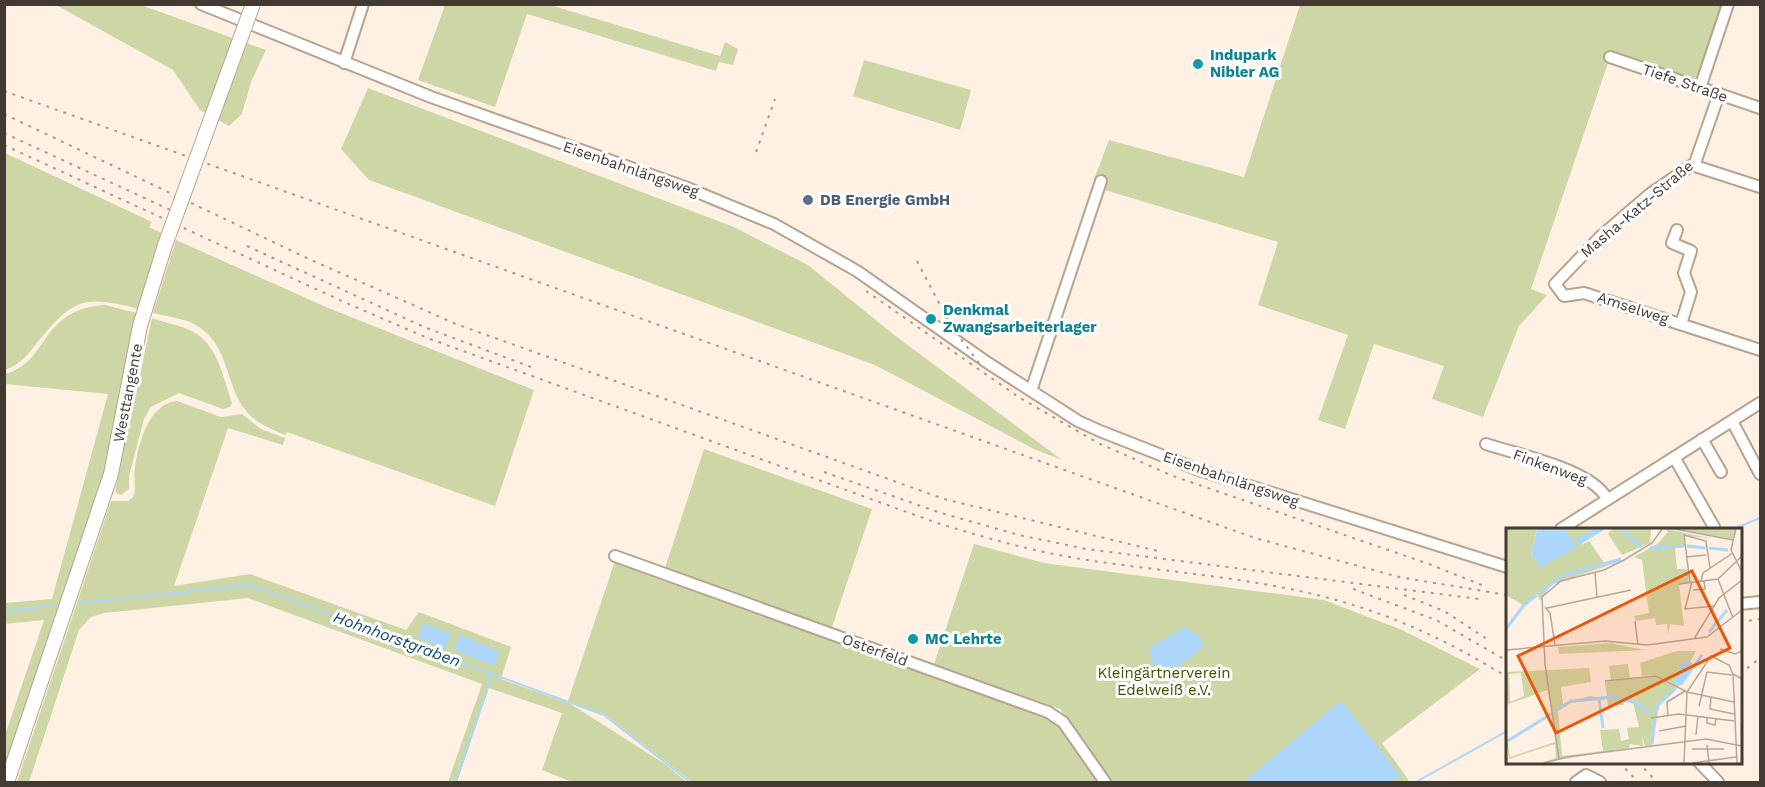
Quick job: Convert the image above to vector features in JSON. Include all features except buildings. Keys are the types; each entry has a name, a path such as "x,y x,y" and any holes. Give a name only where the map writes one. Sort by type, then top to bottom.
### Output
{"main road":[{"name":"Westtangente","path":"8,783 111,474 147,300 253,4"}],"street":[{"name":"Eisenbahnlängsweg","path":"201,4 344,63 519,130 684,187 774,224 814,245 901,299 1031,391 1078,421 1150,452 1506,567"},
{"path":"344,63 363,4"},
{"path":"1700,88 1728,4"},
{"name":"Tiefe Straße","path":"1611,57 1761,108"},
{"name":"Masha-Katz-Straße","path":"1584,293 1564,296 1555,284 1601,236 1650,194 1695,163 1719,94"},
{"path":"1695,163 1698,167 1761,187"},
{"path":"1031,391 1101,181"},
{"name":"Amselweg","path":"1677,230 1672,243 1691,251 1684,273 1691,292 1681,324"},
{"name":"Amselweg","path":"1584,293 1760,346"},
{"path":"1563,528 1761,402"},
{"path":"1732,421 1761,474"},
{"path":"1702,439 1721,472"},
{"name":"Finkenweg","path":"1486,444 1584,477 1603,490 1607,499"},
{"path":"1674,457 1714,527"},
{"name":"Osterfeld","path":"615,556 1048,712 1063,722 1105,783"},
{"path":"1741,604 1761,602"},
{"path":"1700,763 1718,783"},
{"path":"1576,783 1586,775 1599,781"}],"green space":[{"path":"56,5 141,5 266,50 251,82 242,114 229,126 200,110 173,70"},
{"path":"445,5 550,5 720,56 725,42 738,49 733,65 719,62 716,71 527,14 495,107 418,80"},
{"path":"1300,5 1723,5 1692,91 1608,63 1531,289 1547,295 1519,326 1483,417 1432,399 1444,366 1374,344 1345,429 1318,420 1348,335 1258,305 1278,242 1105,190 1094,179 1109,140 1244,177"},
{"path":"864,60 971,90 960,130 853,96"},
{"path":"368,88 734,227 808,265 893,334 1062,460 1034,449 875,365 369,180 341,149"},
{"path":"5,153 152,222 149,227 164,234 139,309 104,302 80,304 60,317 22,360 5,370"},
{"path":"176,240 326,307 534,390 495,506 287,432 286,435 252,417 237,397 222,356 211,337 192,323 153,313"},
{"path":"105,305 137,313 110,462 5,781 5,735 44,620 5,624 5,603 52,599 108,394 5,384 5,374 20,368 30,359 56,325 68,316 84,309"},
{"path":"152,318 192,331 208,344 218,362 232,403 230,407 223,409 179,393 151,407 144,419 129,476 129,489 121,495 115,492 123,454 119,469 145,331 126,440"},
{"path":"177,401 221,417 242,414 261,429 285,438 283,445 228,428 174,586 250,574 406,630 419,612 511,647 501,679 569,703 665,764 687,782 572,782 542,770 562,713 489,688 457,782 448,782 482,684 248,598 104,613 91,617 79,630 29,782 17,782 111,501 128,501 133,497 137,458 147,426 159,409 167,403"},
{"path":"704,449 872,509 832,627 665,568"},
{"name":"Kleingärtnerverein Edelweiß e.V.","path":"974,544 1044,563 1324,600 1402,630 1480,669 1382,743 1410,782 1111,782 1060,709 934,664"},
{"path":"615,561 1053,718 1098,782 692,782 604,714 568,701"}],"water":[{"path":"424,623 451,634 445,649 418,638"},
{"path":"1185,627 1200,637 1203,646 1187,662 1184,659 1177,671 1167,677 1154,665 1150,647"},
{"path":"460,635 500,652 494,666 454,650"},
{"path":"1341,701 1401,776 1390,782 1243,782"}],"waterway":[{"path":"1735,528 1760,518"},
{"name":"Hohnhorstgraben","path":"78,603 250,585 604,715 690,782"},
{"name":"Hohnhorstgraben","path":"4,611 59,605"},
{"path":"456,782 492,674"},
{"path":"1416,782 1506,732"}],"railway":[{"path":"4,91 1255,538 1399,577 1506,595"},
{"path":"756,152 775,99"},
{"path":"4,114 309,259 456,324 944,499 1162,552"},
{"path":"4,133 179,214"},
{"path":"4,145 344,302 430,339 937,523 1068,557 1266,584 1325,597 1373,611 1419,630 1506,676"},
{"path":"247,246 424,327 531,367"},
{"path":"917,261 950,324 979,363"},
{"path":"866,291 1020,398 1098,443 1173,476 1429,564 1484,586"},
{"path":"824,472 941,513 1019,535 1086,549 1479,599"},
{"path":"1353,589 1436,620 1506,660"},
{"path":"1404,595 1444,611 1490,641"},
{"path":"1741,610 1760,608"},
{"path":"1741,622 1760,619"},
{"path":"1741,673 1760,658"},
{"path":"1620,763 1638,782"},
{"path":"1639,763 1657,782"}],"place":[{"name":"Indupark Nibler AG","path":"1198,64"},
{"name":"DB Energie GmbH","path":"808,200"},
{"name":"Denkmal Zwangsarbeiterlager","path":"931,319"},
{"name":"MC Lehrte","path":"913,639"}]}
